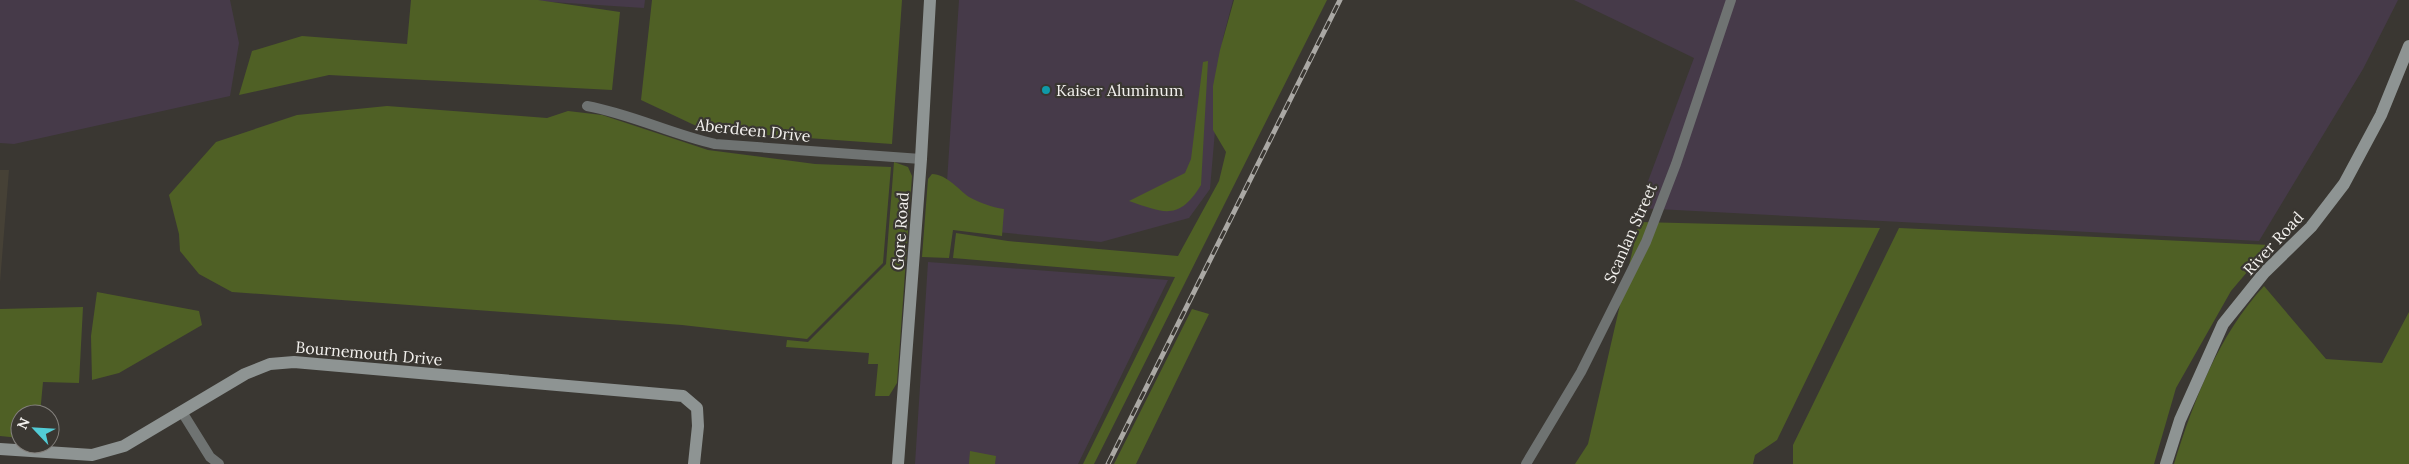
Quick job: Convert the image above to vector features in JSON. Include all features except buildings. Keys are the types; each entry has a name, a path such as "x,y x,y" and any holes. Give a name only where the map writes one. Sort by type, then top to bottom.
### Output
{"street":[{"name":"Gore Road","path":"898,464 921,159 930,0"},
{"name":"Scanlan Street","path":"1526,464 1581,372 1646,242 1676,164 1731,0"},
{"name":"River Road","path":"2166,464 2180,420 2223,324 2264,273 2311,227 2344,184 2381,115 2409,46"},
{"name":"Aberdeen Drive","path":"587,106 627,115 687,137 715,144 921,159"},
{"name":"Bournemouth Drive","path":"0,449 92,455 106,452 124,446 245,374 270,364 294,362 682,396 696,408 698,426 694,464"},
{"path":"182,412 210,457 219,464"}],"shaded area":[{"path":"0,0 230,0 239,43 230,96 14,144 0,143"},
{"path":"521,0 645,0 644,8"},
{"path":"959,0 1233,0 1223,38 1210,189 1189,218 1101,242 944,227"},
{"path":"1574,0 2398,0 2363,69 2259,241 1638,208 1694,58"},
{"path":"0,170 9,170 0,283"},
{"path":"928,262 1168,280 1078,464 915,464"}],"green space":[{"path":"411,0 538,0 620,12 612,90 329,75 239,95 252,51 302,36 407,44"},
{"path":"652,0 902,0 892,144 707,131 641,100"},
{"path":"1234,0 1327,0 1094,464 1083,464 1175,277 953,258 956,233 1008,241 1178,256 1219,181 1226,152 1213,130 1213,86 1220,50"},
{"path":"1208,61 1201,185 1193,197 1185,204 1178,209 1170,211 1152,209 1129,201 1185,173 1191,159 1203,62"},
{"path":"387,106 547,118 568,111 602,115 708,150 815,164 891,167 883,263 807,339 682,325 232,292 199,274 180,251 179,234 169,195 216,142 297,115"},
{"path":"894,162 908,167 912,176 897,383 889,396 875,396 878,364 868,364 869,353 786,347 787,340 808,342 886,264"},
{"path":"932,174 947,179 973,199 1004,209 1002,236 953,230 949,258 922,257 928,179"},
{"path":"1639,222 1880,228 1777,440 1755,455 1753,464 1575,464 1588,444"},
{"path":"1899,228 2270,245 2231,291 2176,388 2154,464 1793,464 1793,445"},
{"path":"2264,286 2326,359 2382,363 2409,312 2409,464 2174,464 2190,416 2209,370 2233,326"},
{"path":"97,292 199,311 202,325 119,373 92,380 91,336"},
{"path":"83,307 79,383 43,382 41,404 10,404 10,437 0,436 0,309"},
{"path":"1192,309 1209,314 1136,464 1114,464"},
{"path":"970,451 996,456 995,464 969,464"}],"railway":[{"path":"1108,464 1340,0"}],"place":[{"name":"Kaiser Aluminum","path":"1046,90"}]}
